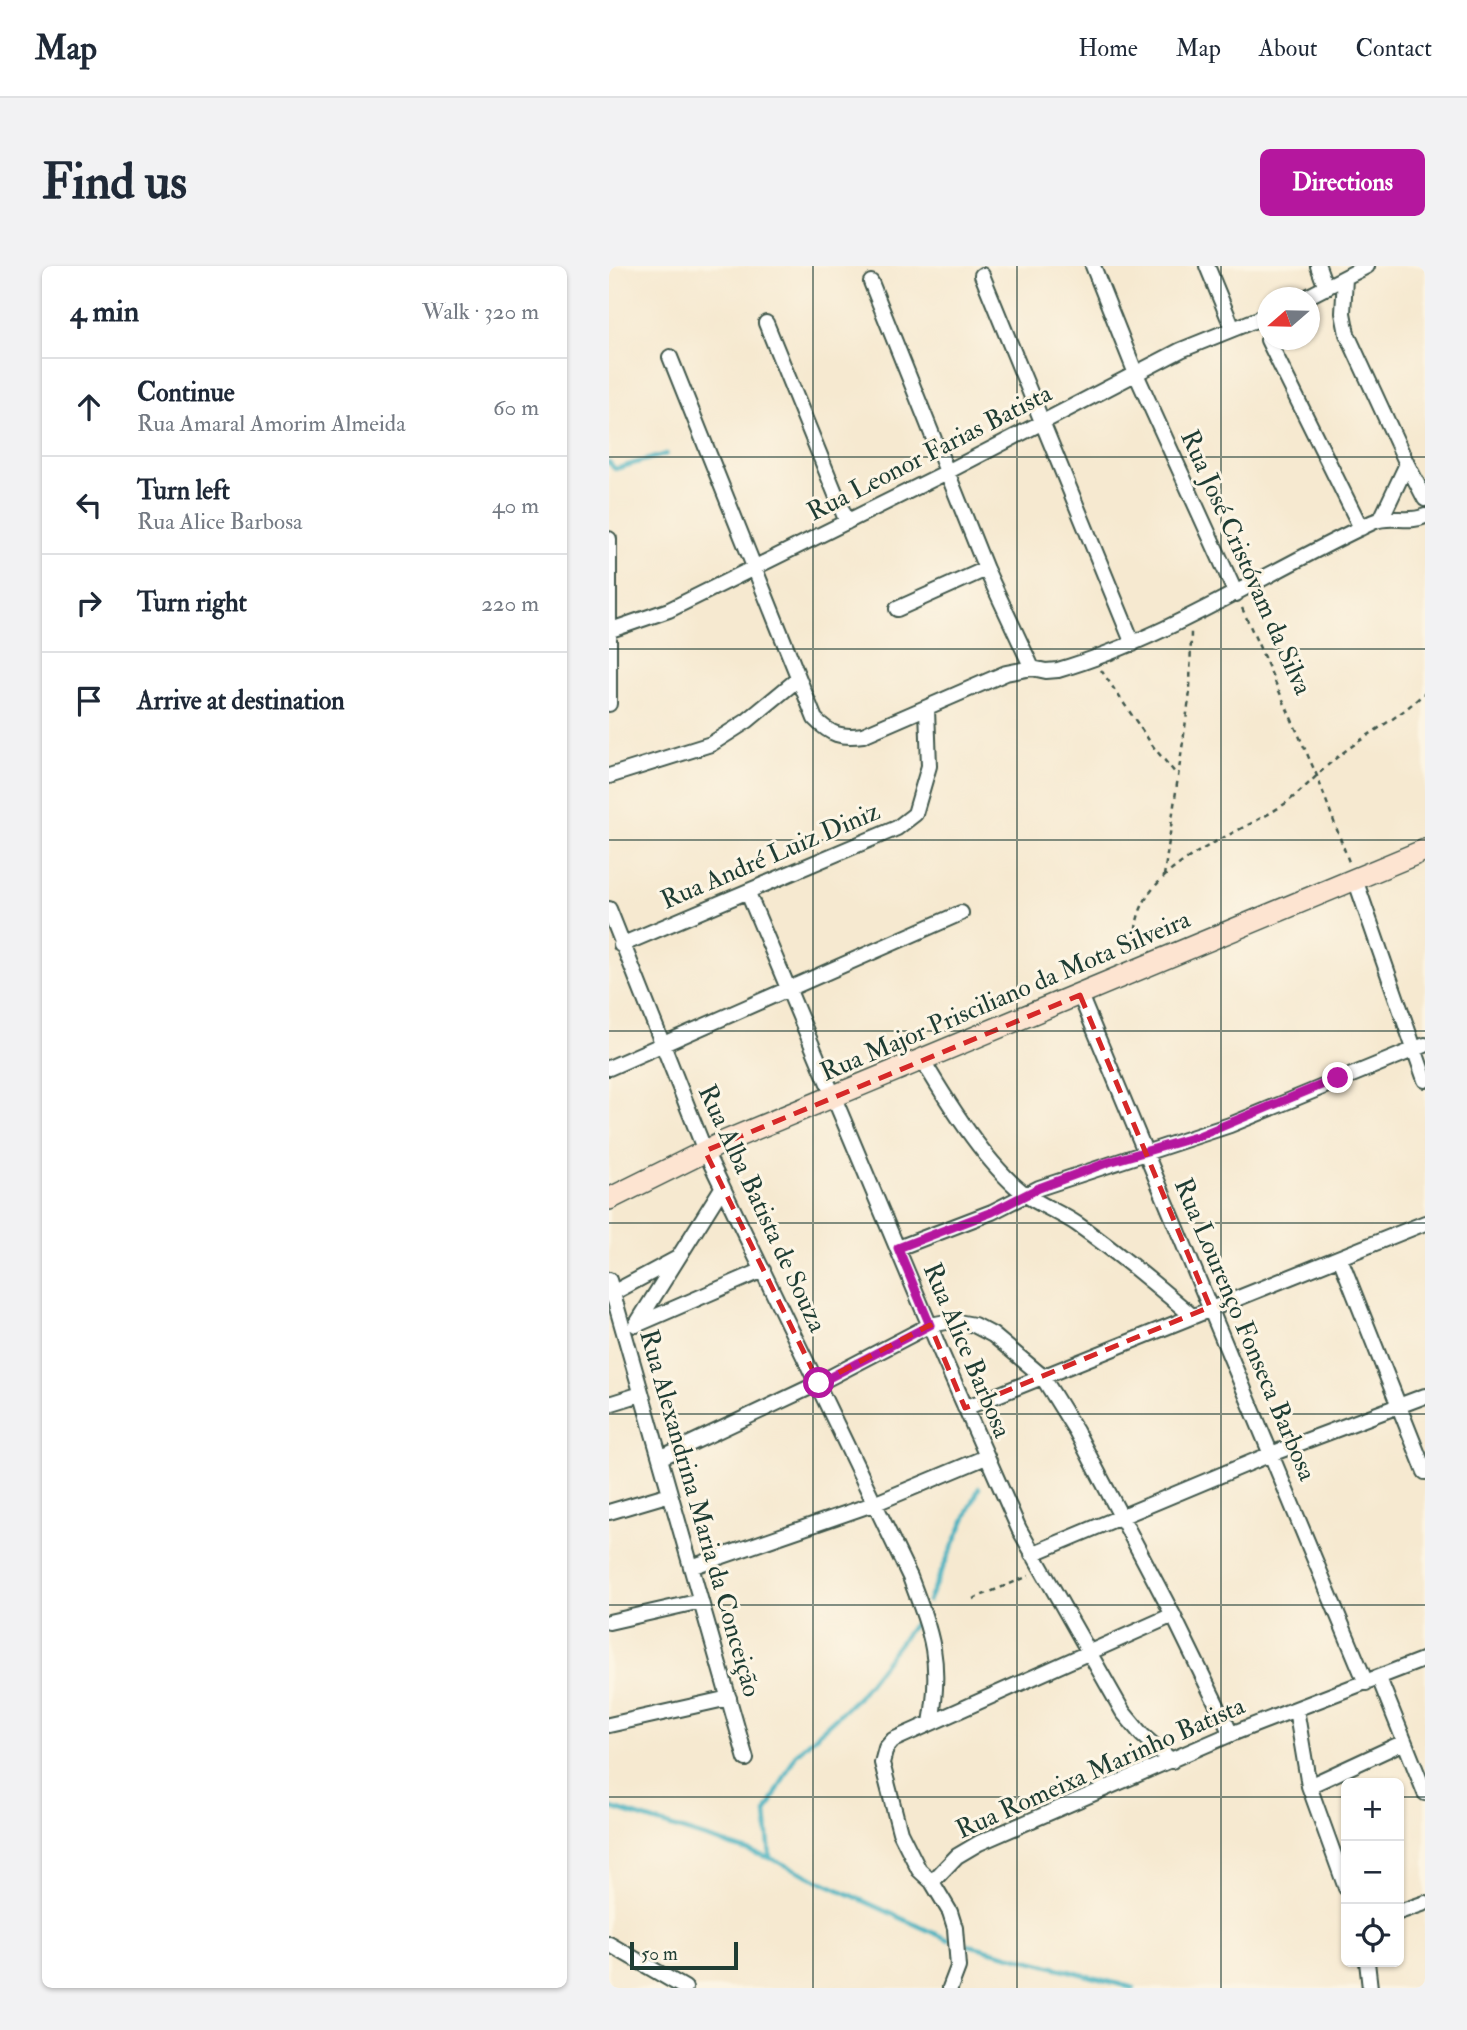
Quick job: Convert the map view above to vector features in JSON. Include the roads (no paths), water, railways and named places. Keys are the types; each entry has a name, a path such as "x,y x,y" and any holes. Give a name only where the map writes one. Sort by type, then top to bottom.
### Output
{"main road":[{"name":"Rua Major Prisciliano da Mota Silveira","path":"609,1199 705,1151 1425,849"}],"street":[{"name":"Rua José Cristóvam da Silva","path":"1093,266 1136,374 1236,594"},
{"path":"1207,266 1233,329"},
{"path":"1318,266 1326,288"},
{"path":"1320,291 1367,266"},
{"path":"982,275 1133,644"},
{"path":"1345,278 1343,313 1347,334 1425,499"},
{"path":"871,282 986,569 1032,668"},
{"name":"Rua Leonor Farias Batista","path":"611,629 670,610 947,472 1181,350 1257,319"},
{"path":"767,323 847,522"},
{"path":"1273,350 1361,528"},
{"path":"670,357 815,719 831,734 846,737 863,735 1006,673 1032,668 1058,670 1133,644 1191,619 1381,519 1414,520 1425,516"},
{"path":"1381,519 1408,464"},
{"path":"609,539 609,704"},
{"path":"897,609 986,569"},
{"path":"609,775 711,744 747,721 798,679"},
{"name":"Rua André Luiz Diniz","path":"621,945 897,828 915,814 929,766 927,709"},
{"path":"1355,879 1420,1047 1425,1080"},
{"name":"Rua Alice Barbosa","path":"748,892 986,1457 1032,1554 1123,1712 1172,1761"},
{"name":"Rua Alba Batista de Souza","path":"609,909 621,945 705,1151 819,1383 910,1577 935,1648 938,1672 931,1723"},
{"path":"609,1068 961,913"},
{"name":"Rua Lourenço Fonseca Barbosa","path":"1080,995 1271,1454 1424,1790"},
{"path":"898,1248 1026,1195 1230,1125 1420,1047"},
{"path":"922,1059 942,1093 972,1134 1001,1170 1026,1195 1088,1232 1191,1315"},
{"path":"630,1328 722,1188"},
{"path":"965,1408 1210,1307 1425,1223"},
{"path":"610,1289 677,1258"},
{"path":"1340,1258 1425,1472"},
{"path":"630,1328 763,1270"},
{"name":"Rua Alexandrina Maria da Conceição","path":"610,1289 630,1328 641,1394 746,1759"},
{"path":"660,1458 819,1383 930,1325 952,1321 974,1325 993,1335 1042,1376 1095,1464 1231,1734"},
{"path":"609,1404 641,1394"},
{"path":"1032,1554 1271,1454 1425,1396"},
{"path":"691,1567 876,1503 986,1457"},
{"path":"609,1511 670,1494"},
{"path":"609,1622 701,1601"},
{"path":"950,1988 958,1967 955,1928 932,1882 919,1870 900,1832 882,1763 886,1748 893,1740 1173,1615"},
{"name":"Rua Romeixa Marinho Batista","path":"932,1882 957,1856 979,1843 1231,1734 1425,1659"},
{"path":"609,1724 729,1698"},
{"path":"1296,1709 1309,1786 1341,1874"},
{"path":"1309,1786 1404,1742"},
{"path":"1404,1910 1425,1903"},
{"path":"609,1944 685,1988"},
{"path":"1368,1967 1370,1988"}],"waterway":[{"path":"609,462 615,469 666,454"},
{"path":"928,1601 979,1488"},
{"path":"770,1857 766,1813 796,1754 858,1697 920,1616"},
{"path":"609,1807 770,1858 949,1940"},
{"path":"969,1945 1134,1988"}]}
